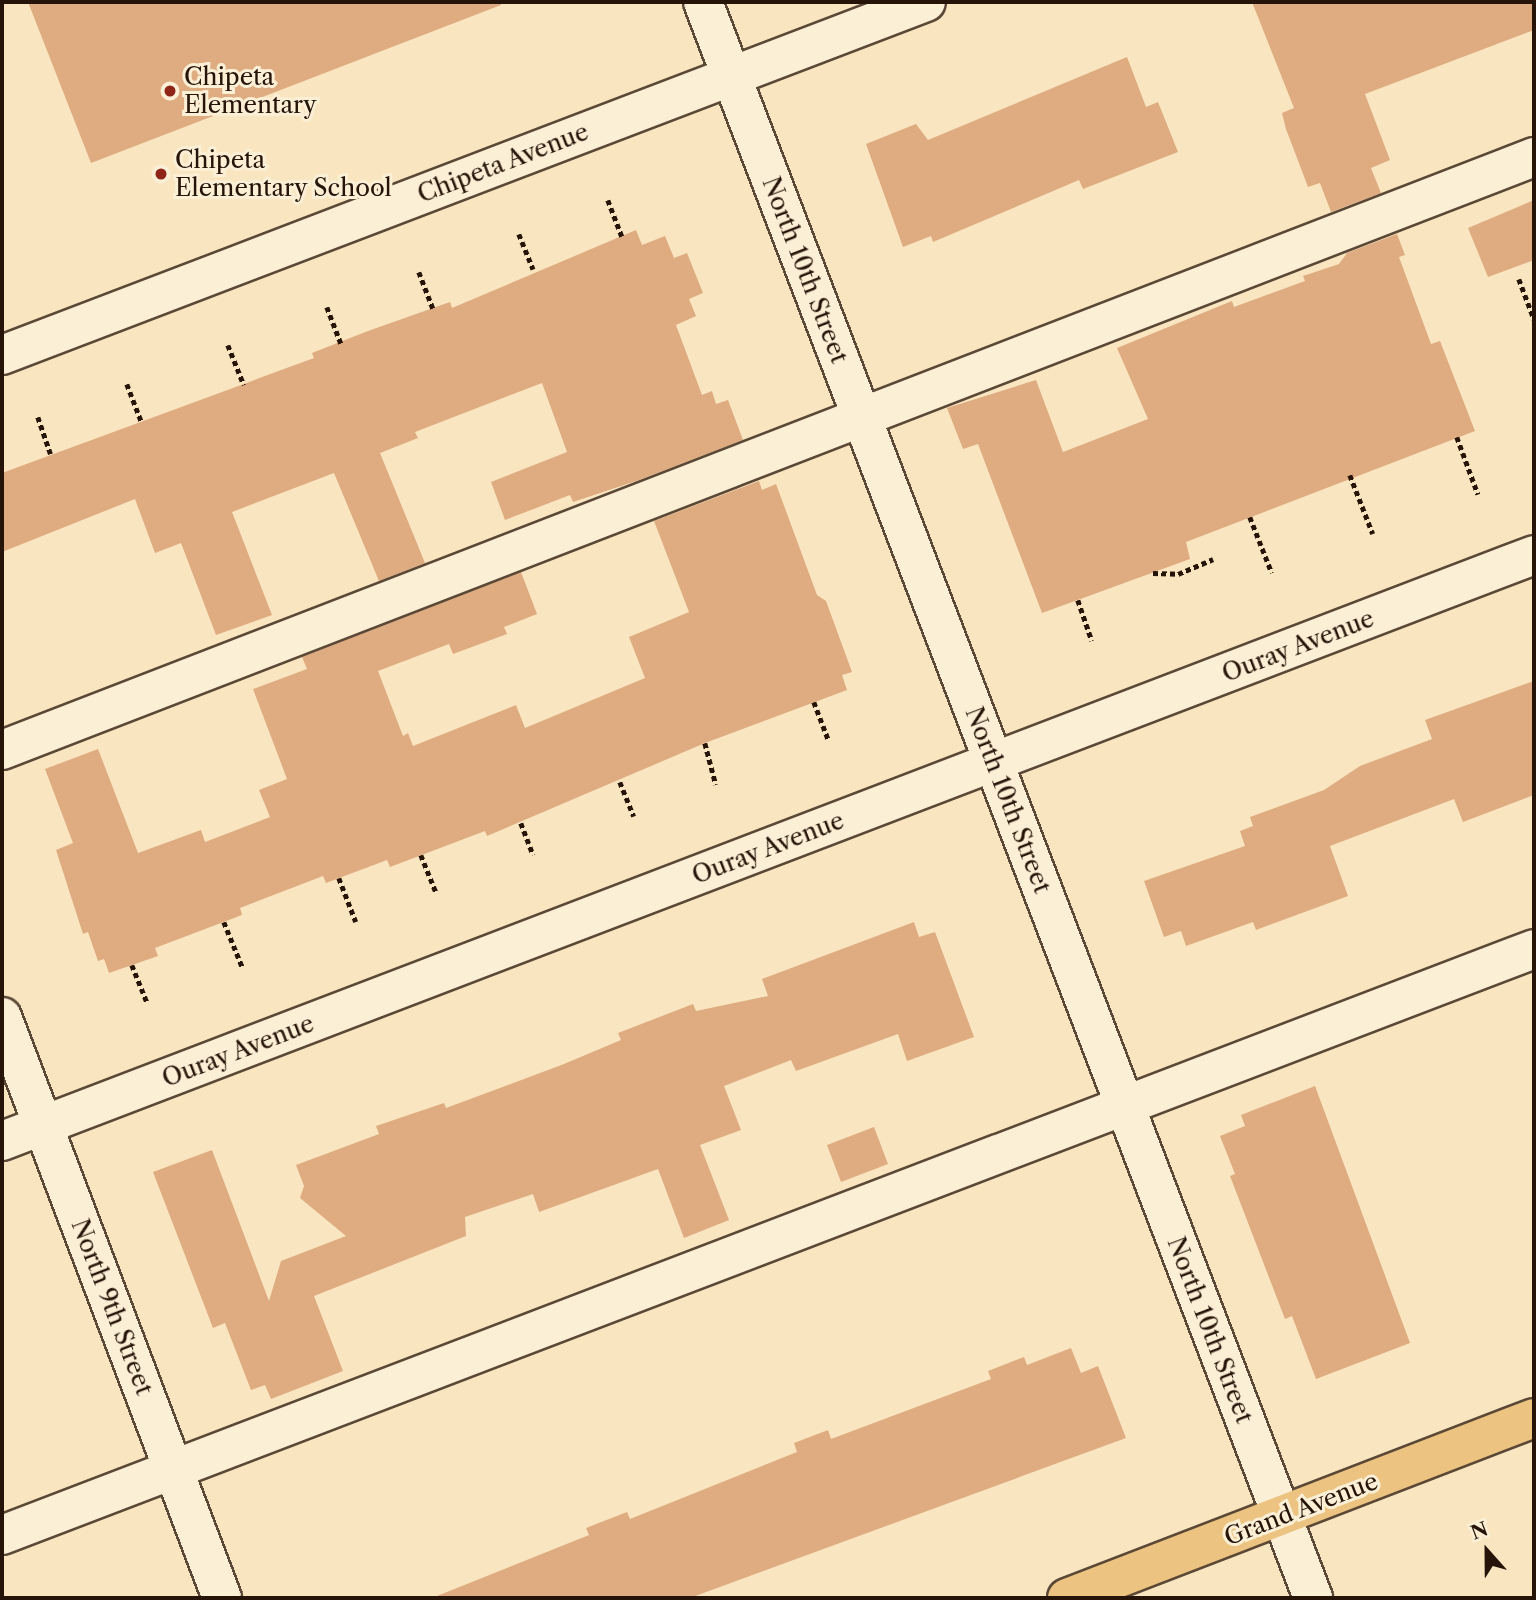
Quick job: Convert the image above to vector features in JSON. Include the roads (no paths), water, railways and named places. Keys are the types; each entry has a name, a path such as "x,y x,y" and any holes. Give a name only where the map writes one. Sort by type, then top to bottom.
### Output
{"main road":[{"name":"Grand Avenue","path":"1067,1598 1534,1418"}],"street":[{"name":"North 10th Street","path":"703,2 1313,1598"},
{"name":"Chipeta Avenue","path":"2,355 926,2"},
{"path":"2,750 1534,157"},
{"name":"Ouray Avenue","path":"2,1141 1534,555"},
{"path":"2,1535 1534,949"},
{"name":"North 9th Street","path":"2,1017 222,1598"}],"place":[{"name":"Chipeta Elementary","path":"170,91"},
{"name":"Chipeta Elementary School","path":"161,174"}]}
